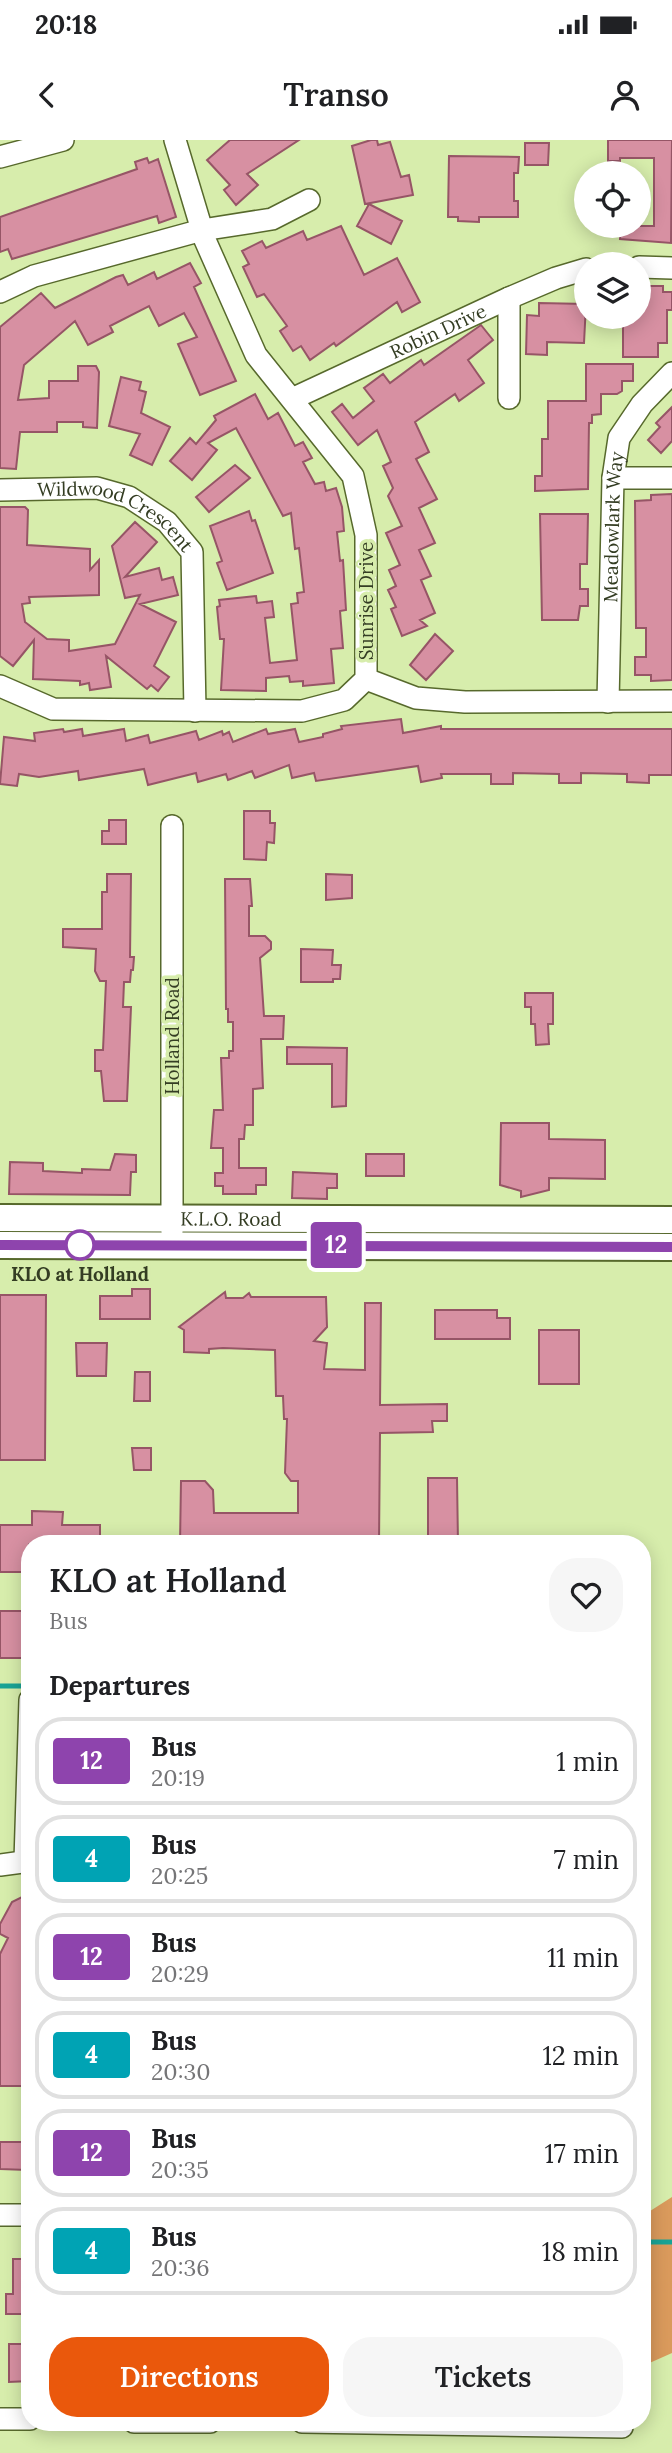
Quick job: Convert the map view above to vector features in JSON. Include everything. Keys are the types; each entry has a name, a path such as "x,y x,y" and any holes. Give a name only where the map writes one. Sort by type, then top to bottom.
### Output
{"main road":[{"name":"K.L.O. Road","path":"0,1218 172,1232 672,1247"},
{"name":"K.L.O. Road","path":"0,1245 172,1232 672,1220"}],"street":[{"path":"0,158 63,140"},
{"name":"Sunrise Drive","path":"0,686 53,709 302,711 344,700 366,679 366,535 353,477 256,355 228,296 202,230 175,140"},
{"path":"0,292 34,276 202,230 272,219 309,200"},
{"path":"651,267 672,268"},
{"name":"Robin Drive","path":"292,399 509,298 574,273"},
{"path":"509,298 509,398"},
{"name":"Meadowlark Way","path":"608,702 613,478 619,438 642,404 672,373"},
{"path":"613,478 672,478"},
{"name":"Wildwood Crescent","path":"0,490 97,488 129,497 167,522 192,552 195,711"},
{"path":"366,679 416,698 465,702 672,701"},
{"name":"Holland Road","path":"172,826 172,1232"},
{"path":"0,1865 21,1862"},
{"path":"0,2215 21,2215"},
{"path":"0,2419 21,2420"}],"shaded area":[{"path":"672,2197 672,2353 651,2362 651,2210"}],"building":[{"path":"230,140 299,140 247,174 258,185 236,205 224,190 230,185 207,160"},
{"path":"377,140 378,145 390,142 401,177 409,175 413,195 365,204 352,146"},
{"path":"608,140 672,140 671,243 620,239 651,238 651,226 654,226 654,158 620,158 620,161 608,161"},
{"path":"525,143 549,143 548,165 525,165"},
{"path":"449,156 519,157 518,173 514,173 514,201 518,201 518,217 479,217 479,222 458,221 458,217 448,217"},
{"path":"147,158 149,163 158,159 176,217 159,223 157,216 12,259 8,249 0,252 0,217 137,169 135,162"},
{"path":"369,204 402,221 391,244 357,226"},
{"path":"341,226 364,275 397,258 420,302 402,312 397,302 336,346 334,343 310,360 301,346 293,351 280,331 287,326 264,294 257,297 243,267 249,264 242,251 262,241 266,248 303,231 307,240"},
{"path":"190,263 201,283 194,287 236,381 200,395 178,344 197,337 184,313 159,326 149,306 110,326 113,332 88,345 75,321 24,365 18,400 49,398 49,381 78,381 78,366 96,366 99,372 97,428 83,427 83,422 57,422 57,432 20,432 16,469 0,468 0,327 41,293 55,308 116,277 123,275 128,285 154,272 157,279"},
{"path":"651,286 663,286 663,292 672,292 672,310 667,310 667,343 658,343 658,357 623,357 623,329 651,329"},
{"path":"539,303 574,304 574,329 585,329 584,343 547,342 547,355 526,354 527,315 539,316"},
{"path":"481,325 493,340 468,360 484,383 459,401 455,394 415,422 429,452 416,459 437,499 419,508 435,543 419,550 431,576 421,580 435,613 420,620 427,626 402,636 391,609 396,607 388,590 396,586 389,570 400,565 386,533 402,526 388,496 393,488 383,466 391,462 377,430 358,445 332,412 342,404 353,418 374,401 364,388 383,374 390,383 421,360 424,365"},
{"path":"586,364 633,364 633,381 622,381 622,391 617,394 601,394 601,414 592,415 592,423 589,423 588,489 535,491 535,476 542,476 542,439 548,439 548,401 586,401"},
{"path":"121,377 141,382 139,390 146,392 141,413 170,427 152,465 130,455 140,434 109,426"},
{"path":"255,394 268,419 278,413 295,446 303,442 312,458 303,462 315,484 324,482 326,491 336,488 342,507 344,531 337,532 340,561 343,560 346,610 340,611 343,648 331,649 334,683 303,686 303,681 290,682 289,676 266,678 266,691 221,690 224,639 220,639 217,607 220,606 219,600 256,596 257,603 272,601 274,617 265,618 270,663 297,660 291,604 298,603 297,593 304,592 299,548 295,549 291,513 283,516 236,428 208,443 217,450 192,480 170,461 190,438 196,444 216,420 214,416"},
{"path":"672,407 672,441 661,453 648,440 660,427 656,423"},
{"path":"235,465 250,478 209,512 196,497"},
{"path":"672,494 672,680 651,681 651,675 635,675 635,657 646,657 646,628 636,628 635,501 651,500 651,495"},
{"path":"0,507 25,507 28,510 27,545 90,549 90,570 99,560 99,595 29,597 30,603 22,604 25,622 47,639 69,640 69,651 115,644 140,595 125,598 112,546 135,522 157,542 125,577 159,568 162,580 173,577 178,595 140,604 176,622 154,666 169,677 158,691 151,685 147,689 106,656 111,687 90,690 89,683 80,685 80,681 33,679 34,640 13,666 0,656"},
{"path":"249,511 252,521 255,520 273,573 227,590 217,563 222,561 210,526"},
{"path":"540,514 588,514 587,564 580,564 580,589 588,589 588,606 580,606 578,620 542,620"},
{"path":"435,634 453,651 426,680 410,665"},
{"path":"401,719 403,733 441,726 441,729 672,729 672,775 649,775 649,783 627,782 627,774 581,773 581,783 559,783 559,774 513,773 513,784 491,784 491,774 441,774 442,778 421,782 418,766 316,781 314,773 292,778 289,765 255,778 252,771 228,780 226,774 198,782 196,773 148,785 144,769 79,780 78,771 39,777 19,774 17,786 0,784 4,737 35,741 34,733 63,729 64,732 82,729 83,736 124,729 126,741 148,735 150,743 196,731 199,740 222,731 223,735 229,732 233,742 266,729 268,734 295,729 299,742 323,737 323,734 342,729 341,726"},
{"path":"244,811 270,811 270,823 275,823 274,843 267,842 266,860 244,859"},
{"path":"109,820 126,820 126,844 102,844 102,831 109,831"},
{"path":"107,874 131,874 130,957 134,957 130,982 124,982 123,1007 131,1007 127,1101 104,1101 101,1071 95,1071 95,1050 103,1050 106,981 100,981 95,971 96,949 63,947 63,929 102,929 102,892 107,892"},
{"path":"326,874 352,875 352,898 326,900"},
{"path":"225,879 250,879 252,906 249,906 249,936 265,936 271,942 271,949 260,958 264,1016 284,1016 283,1039 261,1039 263,1088 253,1089 253,1125 245,1125 244,1139 239,1139 239,1168 266,1168 266,1185 256,1185 256,1194 223,1194 223,1186 215,1186 215,1173 223,1173 223,1148 211,1148 214,1110 223,1110 221,1058 229,1058 229,1051 233,1051 233,1022 228,1022 226,1009"},
{"path":"301,949 333,950 332,965 341,965 340,979 333,979 333,982 301,982"},
{"path":"525,993 553,993 553,1024 548,1024 549,1044 536,1045 535,1024 531,1024 531,1007 525,1007"},
{"path":"287,1047 347,1048 346,1106 332,1107 332,1064 287,1064"},
{"path":"501,1123 549,1123 549,1139 605,1140 605,1179 549,1178 549,1190 521,1197 521,1191 500,1185"},
{"path":"115,1154 136,1155 136,1172 131,1172 130,1195 9,1194 10,1162 43,1163 43,1171 82,1173 82,1169 110,1170"},
{"path":"366,1154 404,1154 404,1176 366,1176"},
{"path":"293,1172 337,1174 337,1188 327,1188 327,1199 292,1198"},
{"path":"132,1289 150,1289 150,1319 100,1319 100,1296 132,1296"},
{"path":"225,1292 226,1298 243,1298 249,1293 251,1297 326,1297 327,1327 314,1341 327,1343 324,1369 365,1370 365,1303 381,1303 380,1405 447,1404 447,1421 432,1421 433,1432 380,1433 379,1535 180,1535 181,1481 205,1481 213,1490 214,1513 298,1513 298,1481 291,1481 285,1473 287,1419 284,1419 283,1396 276,1396 275,1350 223,1348 209,1349 209,1353 184,1352 184,1330 179,1327"},
{"path":"0,1295 46,1295 45,1460 0,1460"},
{"path":"435,1310 497,1310 497,1318 510,1318 510,1339 435,1339"},
{"path":"539,1330 579,1330 579,1384 539,1384"},
{"path":"76,1343 107,1343 106,1376 77,1376"},
{"path":"135,1372 150,1372 150,1401 134,1401"},
{"path":"132,1448 151,1448 151,1470 134,1470"},
{"path":"428,1478 457,1478 458,1535 428,1535"},
{"path":"32,1511 63,1512 62,1525 100,1525 100,1535 21,1535 21,1572 0,1572 0,1525 32,1525"},
{"path":"0,1611 21,1611 21,1658 0,1658"},
{"path":"21,1898 21,2086 0,2086 0,1954 8,1938 0,1934 0,1924 12,1902"},
{"path":"0,2142 21,2142 21,2170 0,2169"},
{"path":"13,2259 21,2259 21,2314 6,2314 6,2294 13,2294"},
{"path":"9,2344 21,2344 21,2381 9,2382"}],"waterway":[{"path":"0,1686 21,1686"},
{"path":"651,2242 672,2242"}],"bus line":[{"name":"12","path":"0,1245 672,1247"}],"place":[{"name":"KLO at Holland","path":"80,1245"}]}
